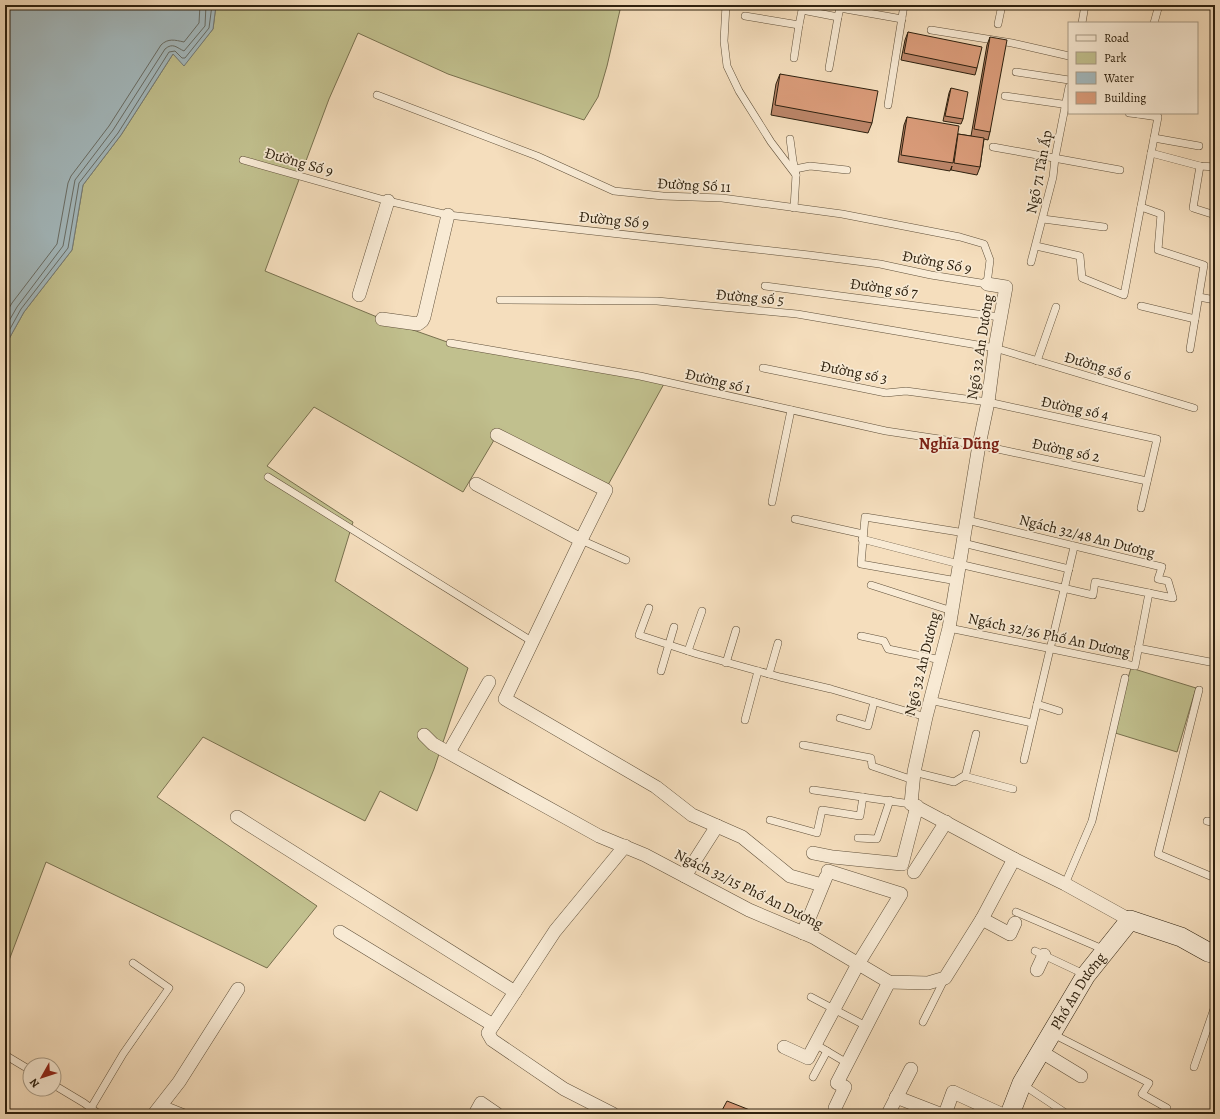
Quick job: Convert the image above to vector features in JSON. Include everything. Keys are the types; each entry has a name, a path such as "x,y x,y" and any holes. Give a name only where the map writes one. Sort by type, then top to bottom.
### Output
{"street":[{"path":"359,295 388,201"},
{"path":"382,319 418,324 422,321 448,215"},
{"name":"Ngõ 32 An Dương","path":"833,856 902,864 906,852 914,805 914,776 930,700 949,628 1006,288 987,284"},
{"path":"497,435 606,490 505,699 656,787 692,816 742,837 790,876 822,885"},
{"path":"476,484 581,540"},
{"path":"449,752 489,682"},
{"name":"Ngách 32/15 Phố An Dương","path":"424,735 433,744 599,836 645,855 749,910 804,933 889,982 928,983 945,978"},
{"path":"914,805 1014,859 1065,884 1130,920 1181,937 1208,952 1215,954"},
{"path":"237,817 515,992"},
{"path":"914,872 946,822"},
{"path":"685,876 717,826"},
{"path":"612,1114 564,1089 492,1040 488,1033 555,931 625,846"},
{"path":"804,933 833,856 813,853"},
{"path":"945,978 982,919 1014,859"},
{"path":"784,1047 808,1058 858,964 901,894 828,871"},
{"path":"982,919 1010,934 1016,917"},
{"name":"Phố An Dương","path":"1010,1114 1022,1083 1086,975 1130,920"},
{"path":"340,932 493,1025"},
{"path":"1181,937 1203,938 1215,941"},
{"path":"1037,970 1040,953"},
{"path":"835,1108 845,1087 837,1083 889,982"},
{"path":"158,1109 179,1082 238,989"},
{"path":"1040,1051 1081,1076"},
{"path":"888,1114 911,1069"},
{"path":"945,1114 953,1092 1001,1114"},
{"path":"896,1097 940,1114"},
{"path":"475,1114 482,1103 497,1114"}],"lane":[{"path":"726,5 724,40 727,66 739,91 771,142 795,172"},
{"path":"888,105 904,5"},
{"path":"998,24 1002,5"},
{"path":"1082,22 1085,5"},
{"path":"1154,22 1159,5"},
{"path":"829,68 840,8 902,19"},
{"path":"794,58 802,10 838,17"},
{"path":"746,16 799,25"},
{"path":"931,30 1012,43 1068,56"},
{"path":"1016,72 1068,80"},
{"name":"Đường Số 11","path":"377,95 538,156 614,191 663,196 722,198 842,214 960,237 984,244 990,260 987,284"},
{"path":"1005,96 1067,105"},
{"name":"Ngõ 71 Tân Ấp","path":"1031,262 1053,177 1055,158 1067,105"},
{"path":"1036,246 1080,256 1082,278 1124,295 1158,117 1138,114"},
{"path":"1154,138 1199,146"},
{"path":"790,139 795,172 794,208"},
{"path":"993,147 1120,170"},
{"path":"1151,153 1200,166 1215,167"},
{"name":"Đường Số 9","path":"243,160 388,201 448,215 809,254 880,264 931,275 987,284"},
{"path":"795,172 810,166 847,170"},
{"path":"1200,166 1193,208 1215,215"},
{"path":"1141,207 1161,214 1158,250 1204,265 1190,348"},
{"path":"1043,219 1104,227"},
{"name":"Đường số 7","path":"765,286 1000,317"},
{"path":"1199,297 1215,300"},
{"name":"Đường số 5","path":"500,300 657,301 789,313 995,348"},
{"path":"1141,306 1195,319"},
{"path":"1037,362 1056,307"},
{"name":"Đường số 1","path":"450,343 640,376 886,431 979,446"},
{"name":"Đường số 6","path":"995,348 1037,362 1194,408"},
{"name":"Đường số 3","path":"763,368 886,393 906,391 988,402"},
{"name":"Đường số 4","path":"988,402 1157,439 1147,481"},
{"path":"772,502 791,410"},
{"name":"Đường số 2","path":"979,446 1147,481"},
{"path":"268,476 533,642"},
{"path":"1141,508 1147,481"},
{"path":"956,581 861,564 865,517 964,538 1069,569"},
{"path":"795,519 863,536 959,564 1092,595 1096,582 1149,593"},
{"name":"Ngách 32/48 An Dương","path":"967,520 1162,567 1158,579 1168,581 1174,598 1149,593"},
{"path":"581,540 626,560"},
{"path":"1024,760 1074,546"},
{"path":"871,585 952,611"},
{"name":"Ngách 32/36 Phố An Dương","path":"949,628 1134,666 1149,593"},
{"path":"649,608 639,635 726,662 831,689 926,717"},
{"path":"688,651 702,612"},
{"path":"661,671 674,626"},
{"path":"726,662 736,630"},
{"path":"861,636 884,642 888,649 941,660"},
{"path":"769,674 778,643"},
{"path":"1138,648 1215,663"},
{"path":"745,720 758,671"},
{"path":"1065,884 1092,820 1126,678"},
{"path":"1199,690 1158,854 1215,878"},
{"path":"930,700 1032,723"},
{"path":"840,718 868,726 874,702"},
{"path":"1037,704 1058,711"},
{"path":"965,777 976,734"},
{"path":"803,745 871,758 872,766 914,776 954,782 965,777 1013,789"},
{"path":"813,790 890,800 914,805"},
{"path":"770,820 817,833 822,810 860,816 864,797"},
{"path":"858,838 877,839 890,800"},
{"path":"1207,821 1215,823"},
{"path":"1016,917 1105,950"},
{"path":"1040,953 1086,975"},
{"path":"91,1108 123,1054 169,988 133,963"},
{"path":"923,1022 945,978"},
{"path":"811,997 866,1026"},
{"path":"1194,1067 1215,1006"},
{"path":"1051,1033 1149,1083 1142,1094 1167,1108 1166,1114"},
{"path":"815,1044 847,1063"},
{"path":"813,1077 827,1051"},
{"path":"5,1055 22,1065"},
{"path":"1022,1083 1067,1114"},
{"path":"62,1090 99,1114"},
{"path":"158,1109 187,1114"}],"green space":[{"path":"216,5 595,5 620,10 598,97 584,120 448,74 358,33 329,99 265,271 382,319 450,343 665,382 608,485 497,435 463,492 314,407 267,466 353,522 335,581 468,668 434,769 417,811 380,791 365,821 203,737 157,797 317,906 267,968 46,862 5,971 5,346 24,312 72,250 83,185 121,135 173,54 184,65 213,29"},
{"path":"1131,668 1196,688 1177,752 1112,732"}],"water":[{"path":"5,5 216,5 213,29 184,66 173,54 121,135 83,185 72,250 24,312 5,346"}],"building":[{"path":"908,32 982,47 977,68 904,53"},
{"path":"990,37 1007,40 990,132 974,129"},
{"path":"780,74 878,91 872,123 775,105"},
{"path":"951,88 968,92 963,119 945,116"},
{"path":"907,117 959,126 953,163 901,155"},
{"path":"958,134 984,138 980,167 954,163"},
{"path":"727,1101 760,1114 720,1114"}],"district":[{"name":"Nghĩa Dũng","path":"959,443"}]}
